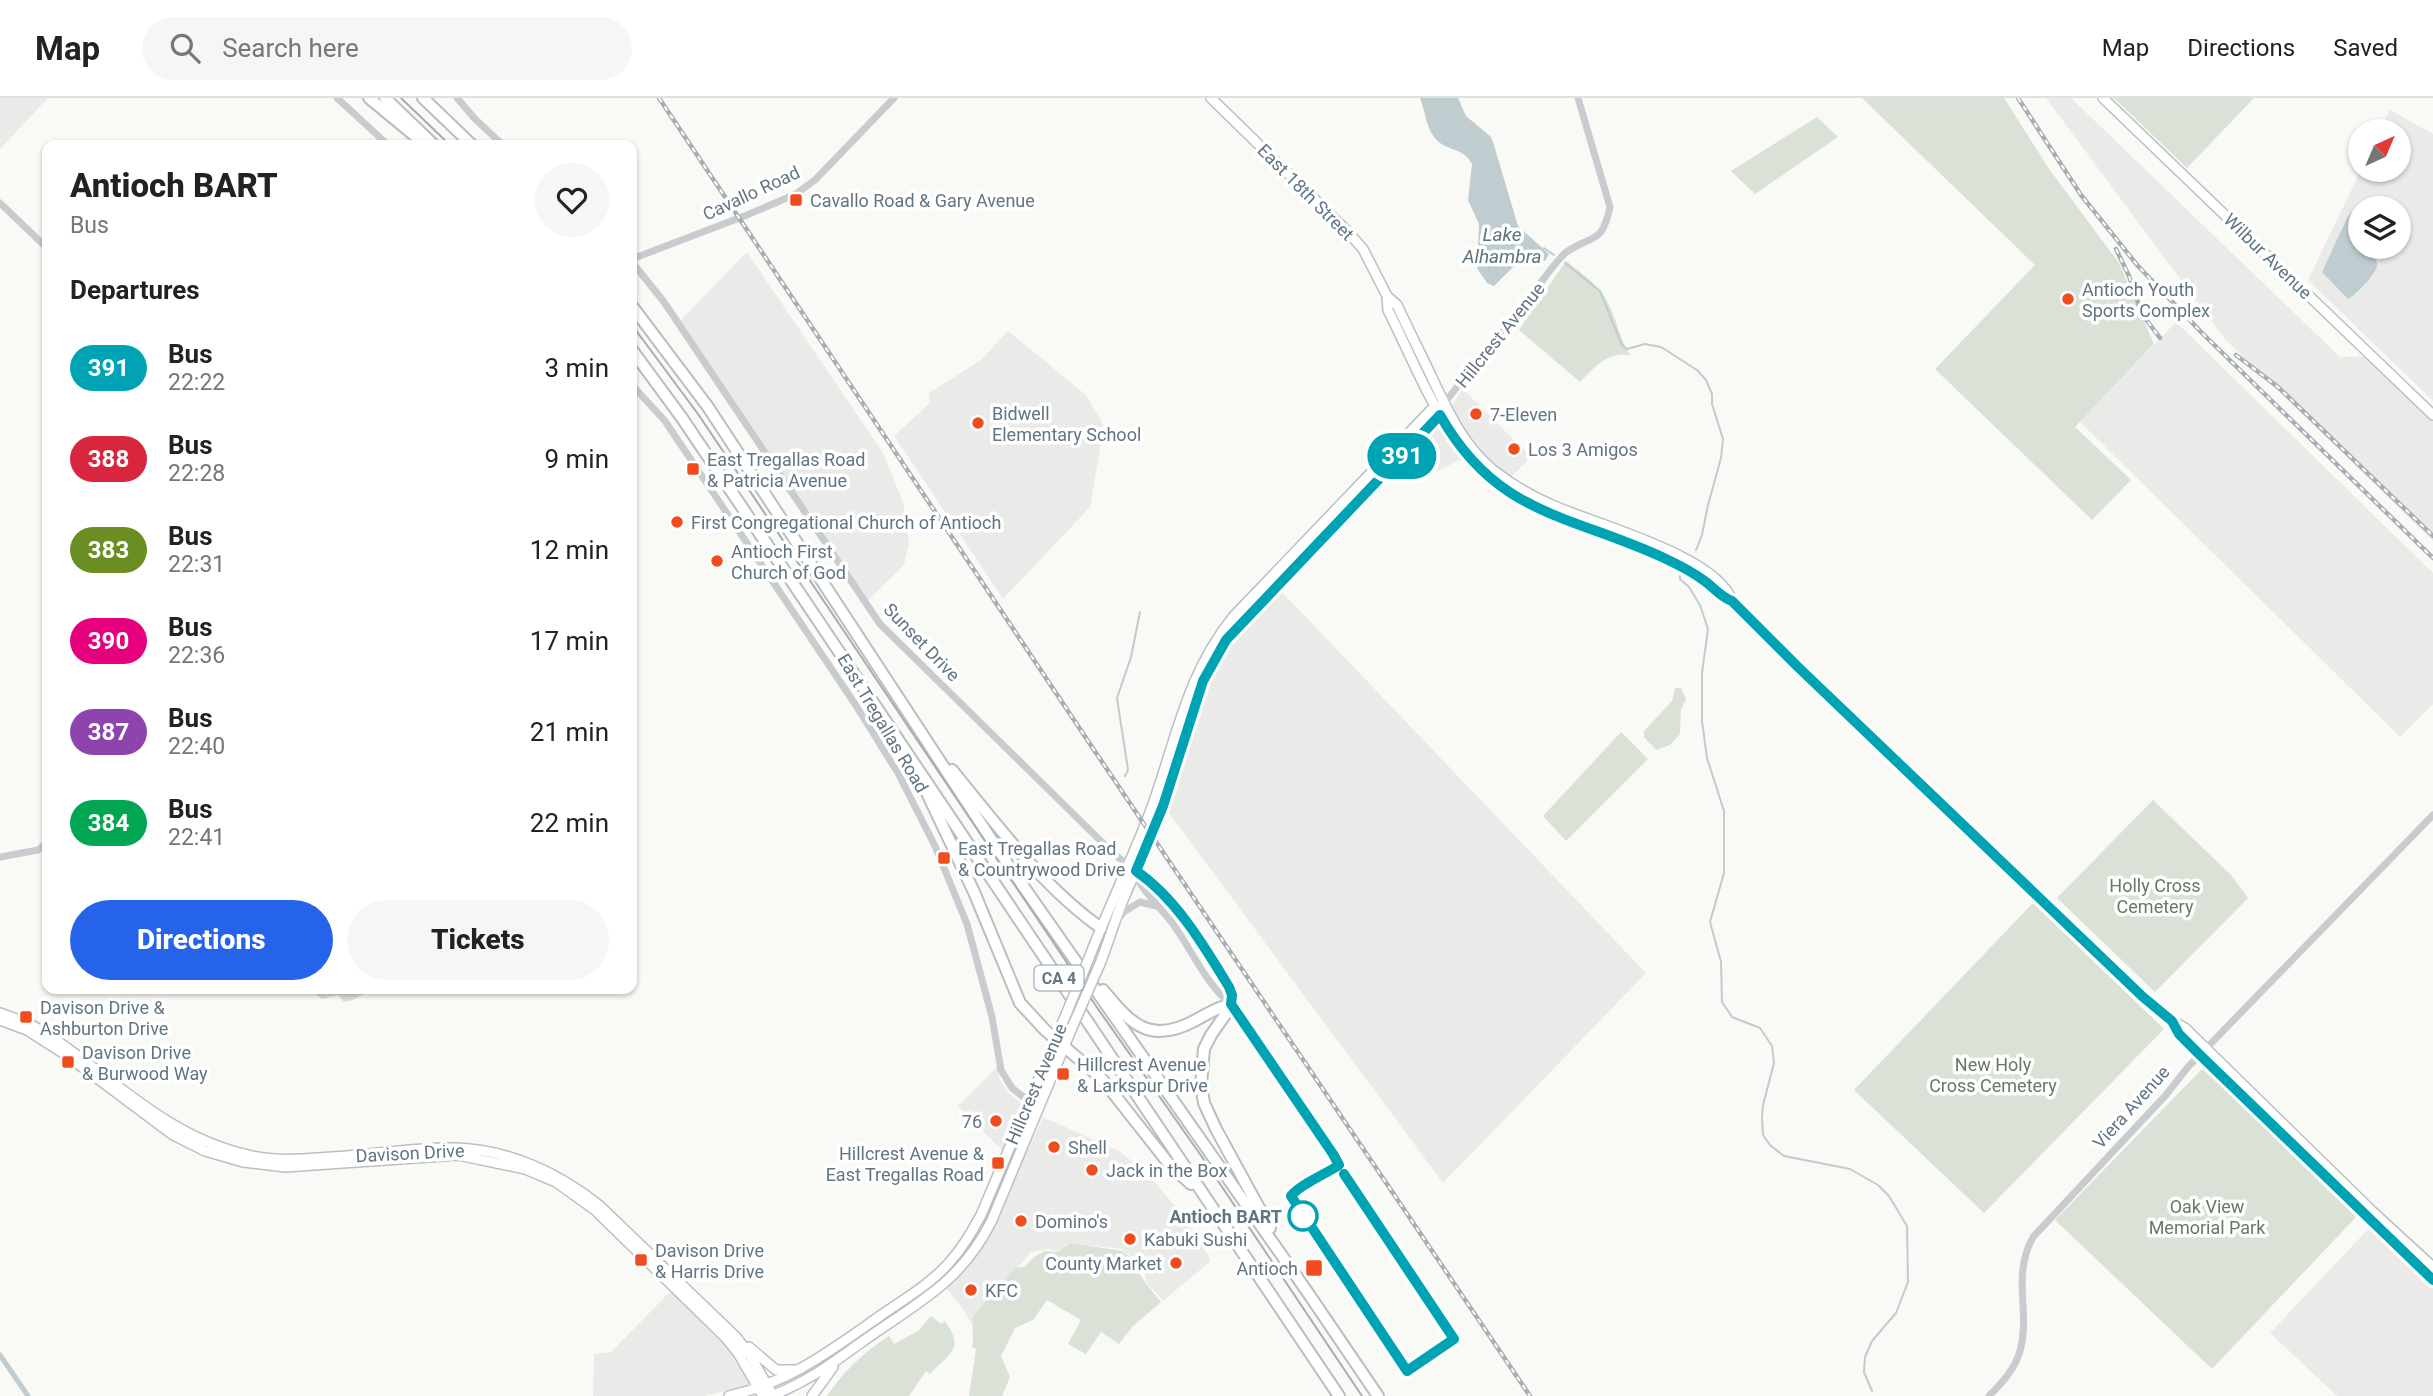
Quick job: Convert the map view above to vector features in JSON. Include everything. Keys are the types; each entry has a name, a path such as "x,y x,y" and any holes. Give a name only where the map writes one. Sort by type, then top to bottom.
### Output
{"highway":[{"path":"369,98 420,140"},
{"path":"385,98 429,140"},
{"path":"423,98 467,140"},
{"path":"431,98 474,140"},
{"name":"CA 4","path":"637,313 708,407 908,716 1378,1396"},
{"name":"CA 4","path":"637,357 682,418 914,760 1339,1396"},
{"path":"908,716 975,799 1073,909 1101,928"},
{"path":"914,760 925,790 974,892 1020,1003 1065,1048 1102,1079 1169,1164 1203,1195"},
{"path":"1050,924 1121,1011 1139,1026 1156,1032 1172,1031 1219,1007 1231,1004"},
{"path":"1231,1004 1205,1049 1201,1086 1204,1103 1289,1265"}],"main road":[{"name":"East 18th Street","path":"1211,98 1363,249 1387,296 1388,310 1440,409 1479,457 1511,482 1554,506 1676,553 1715,579 1729,592 1732,601 1798,667 2143,997 2185,1028 2203,1052 2433,1280"},
{"name":"Wilbur Avenue","path":"2103,98 2433,415"},
{"name":"Hillcrest Avenue","path":"1133,870 1099,966 992,1220 976,1251 939,1289 836,1362 803,1382 772,1396 763,1390 805,1367 929,1282 965,1244 981,1215 1101,928 1133,870 1163,806 1203,681 1226,640 1440,409"},
{"name":"Davison Drive","path":"0,1013 50,1035 156,1115 210,1145 262,1158 296,1159 454,1148 507,1156 529,1163 570,1184 600,1206 737,1337 750,1355 763,1390"},
{"name":"Davison Drive","path":"0,1020 27,1030 56,1048 173,1135 205,1151 252,1163 285,1167 458,1155 525,1168 556,1182 595,1210 725,1337 763,1390"},
{"name":"East 18th Street","path":"2203,1052 2433,1267"},
{"path":"737,1337 776,1370 790,1371 805,1367"},
{"path":"812,1396 836,1362"},
{"path":"729,1396 763,1390"}],"street":[{"path":"337,98 383,140"},
{"path":"457,98 498,140"},
{"name":"Cavallo Road","path":"637,259 796,194 815,180 894,98"},
{"name":"Hillcrest Avenue","path":"1440,409 1566,252 1591,241 1607,221 1609,207 1578,98"},
{"path":"0,203 42,243"},
{"name":"Sunset Drive","path":"637,267 664,302 880,624 1133,870"},
{"name":"East Tregallas Road","path":"637,390 665,421 855,704 898,773 935,846 967,924 992,1017 1002,1070 1012,1088 1040,1104"},
{"name":"Viera Avenue","path":"1989,1396 2012,1369 2020,1351 2021,1272 2024,1252 2033,1237 2203,1052 2433,815"},
{"path":"0,857 42,847"},
{"path":"1133,870 1139,885 1160,908 1219,992 1231,1004"},
{"path":"1133,870 1153,884 1184,920 1229,987 1231,1004"},
{"path":"1117,920 1125,911 1140,902 1160,908"}],"shaded area":[{"path":"0,98 48,98 0,149"},
{"path":"2046,98 2071,98 2340,357 2366,356 2433,421 2433,541 2224,338"},
{"path":"2390,110 2406,119 2385,119"},
{"path":"2412,122 2433,134 2433,401 2308,280 2348,197 2348,259 2411,259 2411,196 2348,196 2355,182 2412,182"},
{"path":"747,252 883,453 903,502 909,543 904,565 865,603 678,323"},
{"path":"2176,322 2433,573 2433,704 2400,737 2080,422"},
{"path":"1008,331 1086,395 1104,426 1090,507 1003,599 894,436 930,403 929,393 981,360"},
{"path":"1463,389 1531,457 1509,479 1477,451 1436,472 1426,470 1414,448 1444,416"},
{"path":"1281,591 1646,973 1443,1183 1166,809 1201,702 1225,651"},
{"path":"997,1067 1000,1080 1023,1105 1004,1152 958,1106"},
{"path":"1043,1117 1119,1151 1147,1173 1181,1213 1210,1261 1163,1301 1146,1282 1145,1274 1133,1258 1121,1249 1071,1243 1057,1251 1048,1249 1031,1252 971,1323 946,1288 968,1268 985,1243"},
{"path":"2371,1226 2433,1284 2433,1396 2337,1396 2270,1333"},
{"path":"669,1293 674,1293 713,1330 741,1363 753,1385 704,1396 593,1396 594,1354 611,1352"}],"green space":[{"name":"Antioch Youth Sports Complex","path":"1862,98 2004,98 2049,169 2119,263 2154,344 2075,427 2131,480 2092,520 1935,369 2035,265"},
{"path":"2114,98 2254,98 2187,168"},
{"path":"1817,117 1838,137 1755,194 1731,171"},
{"path":"1566,261 1603,294 1630,355 1608,358 1580,382 1519,330"},
{"path":"1675,688 1681,688 1686,699 1681,710 1680,734 1670,745 1656,750 1644,737 1644,731 1672,701"},
{"path":"1621,732 1648,759 1566,841 1543,816"},
{"name":"Holly Cross Cemetery","path":"2153,800 2231,875 2248,898 2155,992 2057,898"},
{"name":"New Holy Cross Cemetery","path":"2033,903 2164,1029 1984,1213 1854,1090"},
{"path":"315,994 364,994 344,1002 338,995 322,999"},
{"name":"Oak View Memorial Park","path":"2204,1067 2356,1212 2357,1216 2212,1369 2055,1220"},
{"path":"1071,1243 1122,1251 1129,1256 1161,1302 1133,1326 1119,1344 1101,1332 1086,1354 1068,1344 1081,1320 1047,1300 1033,1320 1015,1328 1001,1356 1010,1377 1002,1396 969,1396 976,1349 972,1347 974,1315 1015,1268 1024,1267 1045,1251 1057,1252"},
{"path":"931,1316 941,1324 945,1321 951,1330 954,1338 953,1350 930,1374 926,1371 909,1396 827,1396 847,1370 871,1349 889,1336 894,1344 918,1331"}],"water":[{"name":"Lake Alhambra","path":"1420,98 1458,98 1466,116 1491,137 1518,226 1549,254 1545,261 1519,261 1494,286 1487,283 1477,268 1479,224 1468,200 1472,164 1462,153 1435,139"},
{"path":"2348,216 2348,259 2375,259 2377,267 2371,277 2348,299 2322,272"}],"waterway":[{"path":"1544,248 1554,255"},
{"path":"1565,263 1600,291 1622,345 1627,349 1645,344 1661,347 1697,370 1706,380 1723,439 1721,458 1696,550"},
{"path":"1680,571 1680,579 1689,587 1700,605 1708,629 1702,673 1702,721 1707,758 1724,811 1724,873 1710,922 1721,962 1722,1002 1732,1017 1760,1028 1772,1046 1774,1063 1763,1105 1763,1135 1770,1145 1784,1156 1850,1169 1878,1185 1889,1196 1907,1226 1908,1282 1896,1313 1872,1341 1865,1357 1864,1372 1872,1391"},
{"path":"1125,776 1128,770 1117,698 1131,657 1140,612"},
{"path":"0,1355 28,1396"}],"tram line":[{"path":"401,98 445,140"},
{"path":"637,332 698,414 1362,1396"}],"railway":[{"path":"659,98 1530,1396"},
{"path":"2018,98 2081,195 2138,266 2202,333 2433,558"},
{"path":"2116,249 2142,314 2160,338"},
{"path":"2236,355 2278,387 2433,536"}],"bus line":[{"name":"391","path":"1344,1174 1454,1339 1407,1371 1291,1196 1293,1192 1339,1165 1231,1004 1229,987 1184,920 1153,884 1136,871 1163,806 1203,681 1226,640 1440,415 1471,461 1502,489 1541,511 1671,561 1695,574 1724,598 1732,601 2143,997 2172,1021 2179,1034 2200,1055 2433,1280"}],"place":[{"name":"Cavallo Road & Gary Avenue","path":"796,200"},
{"name":"Antioch Youth Sports Complex","path":"2068,299"},
{"name":"7-Eleven","path":"1476,414"},
{"name":"Bidwell Elementary School","path":"978,423"},
{"name":"Los 3 Amigos","path":"1514,449"},
{"name":"East Tregallas Road & Patricia Avenue","path":"693,469"},
{"name":"First Congregational Church of Antioch","path":"677,522"},
{"name":"Antioch First Church of God","path":"717,561"},
{"name":"East Tregallas Road & Countrywood Drive","path":"944,858"},
{"name":"Davison Drive & Ashburton Drive","path":"26,1017"},
{"name":"Davison Drive & Burwood Way","path":"68,1062"},
{"name":"Hillcrest Avenue & Larkspur Drive","path":"1063,1074"},
{"name":"76","path":"996,1121"},
{"name":"Shell","path":"1054,1147"},
{"name":"Hillcrest Avenue & East Tregallas Road","path":"998,1163"},
{"name":"Jack in the Box","path":"1092,1170"},
{"name":"Antioch BART","path":"1303,1216"},
{"name":"Domino's","path":"1021,1221"},
{"name":"Kabuki Sushi","path":"1130,1239"},
{"name":"Davison Drive & Harris Drive","path":"641,1260"},
{"name":"County Market","path":"1176,1263"},
{"name":"Antioch","path":"1314,1268"},
{"name":"KFC","path":"971,1290"}]}
